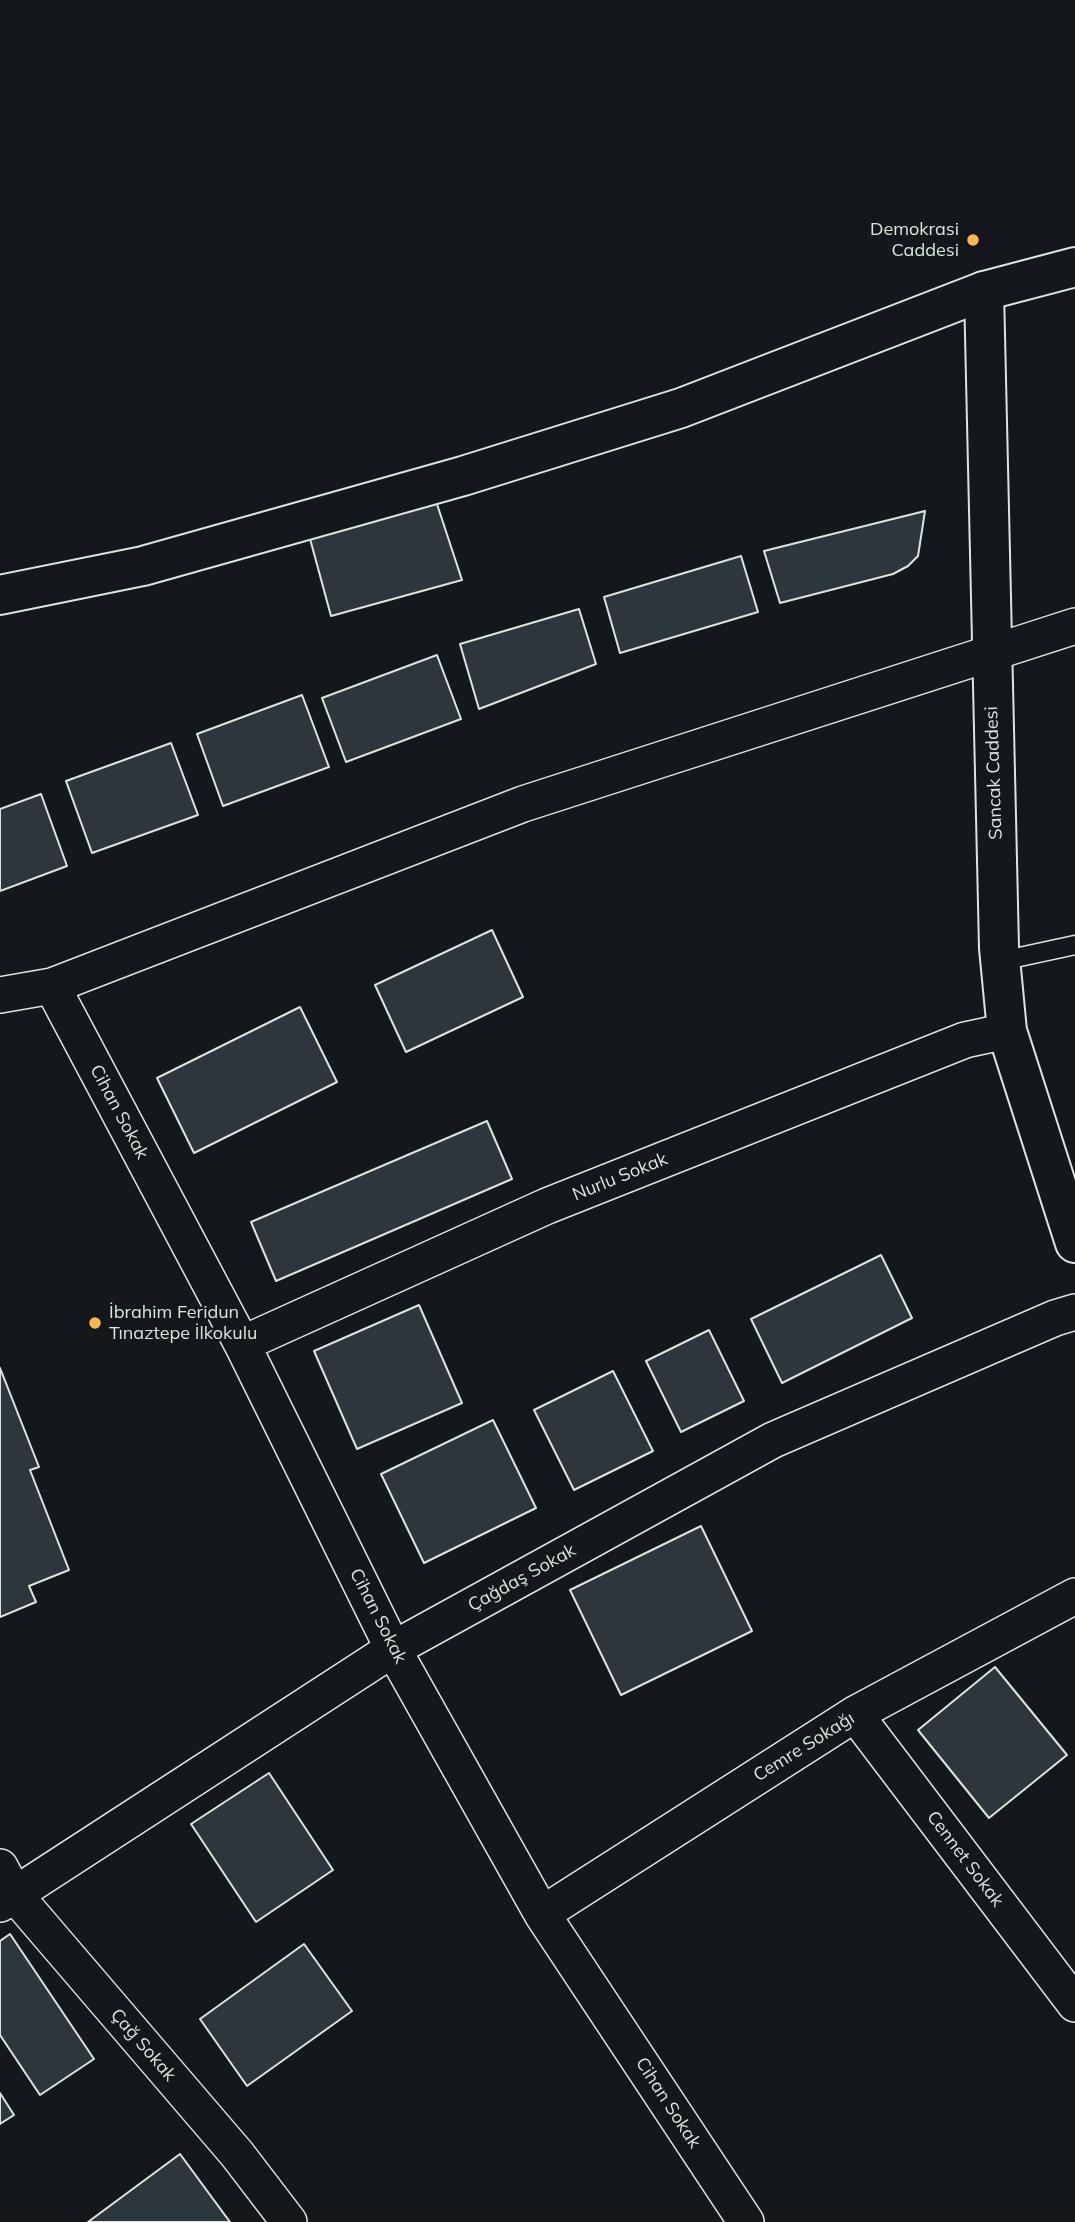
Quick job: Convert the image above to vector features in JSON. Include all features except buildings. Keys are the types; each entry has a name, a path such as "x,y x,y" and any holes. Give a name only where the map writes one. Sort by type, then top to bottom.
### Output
{"main road":[{"path":"0,595 143,566 463,476 681,408 984,291 1075,267"},
{"name":"Sancak Caddesi","path":"984,291 991,653 1001,961 1007,1031 1075,1243"}],"street":[{"path":"0,995 51,986 523,804 1075,626"},
{"name":"Cihan Sokak","path":"51,986 242,1344 393,1649 542,1914 746,2222"},
{"name":"Nurlu Sokak","path":"242,1344 547,1206 965,1040 1007,1031"},
{"name":"Çağdaş Sokak","path":"5,1889 393,1649 773,1440 1055,1318 1075,1312"},
{"name":"Cemre Sokağı","path":"542,1914 855,1714 1075,1596"},
{"name":"Cennet Sokak","path":"855,1714 1075,2004"},
{"name":"Çağ Sokak","path":"5,1889 237,2154 289,2222"}],"lane":[{"path":"1001,961 1075,945"}],"place":[{"name":"Demokrasi Caddesi","path":"973,240"},
{"name":"İbrahim Feridun Tınaztepe İlkokulu","path":"95,1323"}]}
